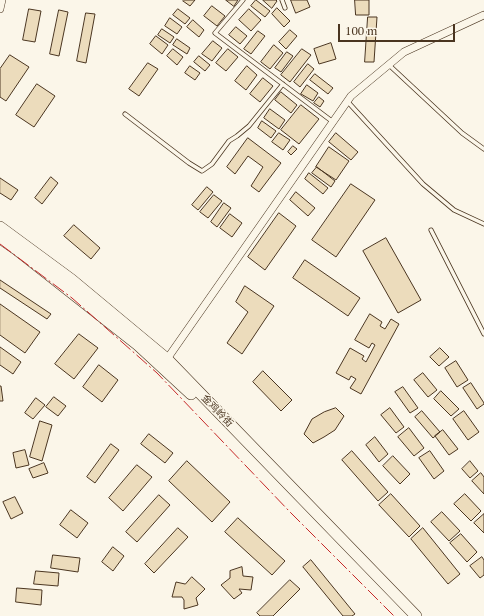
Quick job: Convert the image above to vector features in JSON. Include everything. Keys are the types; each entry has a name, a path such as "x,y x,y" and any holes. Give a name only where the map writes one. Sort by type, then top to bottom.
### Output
{"main road":[{"name":"金鸡岭街","path":"0,227 72,280 167,359 416,616"},
{"name":"金鸡岭街","path":"0,238 138,345 186,390 407,616"}],"street":[{"path":"0,9 2,0"},
{"path":"167,359 351,96 404,52 484,15"}],"lane":[{"path":"243,0 215,33 333,122"},
{"path":"282,0 285,8"},
{"path":"388,64 462,133 484,149"},
{"path":"125,114 189,163 202,171 212,164 229,141 249,126 283,84"},
{"path":"347,101 423,184 454,210 484,224"},
{"path":"431,230 484,334"}],"building":[{"path":"195,0 190,6 183,1"},
{"path":"226,0 238,0 234,6"},
{"path":"256,0 270,11 265,17 251,6"},
{"path":"263,0 276,0 277,1 272,8"},
{"path":"291,0 307,0 310,7 296,13"},
{"path":"355,0 369,0 369,15 356,15"},
{"path":"212,6 225,16 217,26 204,16"},
{"path":"277,8 290,21 284,27 272,14"},
{"path":"29,9 41,11 35,42 23,40"},
{"path":"178,9 190,18 185,24 173,15"},
{"path":"249,9 261,20 251,31 239,20"},
{"path":"59,10 68,12 59,56 50,54"},
{"path":"86,13 95,14 86,63 77,61"},
{"path":"368,17 377,17 374,62 365,62"},
{"path":"170,18 182,27 177,34 165,26"},
{"path":"193,20 204,30 199,37 187,27"},
{"path":"236,27 247,36 240,44 229,35"},
{"path":"162,29 174,37 170,43 158,35"},
{"path":"290,30 297,36 286,49 279,42"},
{"path":"258,31 265,36 251,54 244,49"},
{"path":"156,36 168,45 162,54 150,44"},
{"path":"177,39 190,48 187,54 173,45"},
{"path":"213,41 222,48 212,61 202,54"},
{"path":"331,43 336,59 319,64 314,49"},
{"path":"274,45 283,53 270,69 261,62"},
{"path":"173,49 183,57 177,65 167,56"},
{"path":"228,49 238,57 226,71 216,63"},
{"path":"302,49 311,55 290,82 281,75"},
{"path":"287,52 293,56 281,72 275,68"},
{"path":"10,55 29,67 6,101 0,97 0,69"},
{"path":"199,56 210,65 205,71 194,62"},
{"path":"148,63 158,69 139,96 129,89"},
{"path":"308,64 314,69 300,87 294,82"},
{"path":"190,66 200,73 195,80 185,73"},
{"path":"247,66 257,75 246,90 235,81"},
{"path":"315,74 333,88 328,94 310,80"},
{"path":"263,78 273,86 260,102 250,94"},
{"path":"37,84 55,96 34,127 16,115"},
{"path":"307,85 318,93 313,101 301,94"},
{"path":"281,92 297,105 291,113 275,100"},
{"path":"319,97 324,101 320,107 314,103"},
{"path":"301,105 319,119 299,144 281,130"},
{"path":"270,109 285,120 279,129 264,118"},
{"path":"262,121 276,131 271,138 258,128"},
{"path":"279,133 290,140 283,150 272,142"},
{"path":"336,133 358,152 351,160 329,142"},
{"path":"248,138 281,163 259,192 251,186 263,167 248,156 235,174 227,167"},
{"path":"293,146 297,149 291,155 288,152"},
{"path":"329,147 349,161 336,180 316,167"},
{"path":"317,167 335,181 331,187 312,173"},
{"path":"309,173 328,188 323,194 305,179"},
{"path":"51,177 58,183 42,204 35,198"},
{"path":"0,178 18,190 11,200 0,193"},
{"path":"351,184 375,200 336,257 312,240"},
{"path":"207,187 213,192 198,210 192,205"},
{"path":"296,192 315,208 308,216 290,200"},
{"path":"214,195 222,201 208,218 200,212"},
{"path":"224,203 231,208 217,227 211,222"},
{"path":"279,213 296,226 265,270 248,257"},
{"path":"230,214 242,223 232,237 220,228"},
{"path":"74,225 100,248 91,259 64,236"},
{"path":"386,238 421,300 398,313 363,251"},
{"path":"305,260 360,298 348,316 293,278"},
{"path":"0,280 51,314 47,319 0,288"},
{"path":"245,286 274,306 242,354 227,343 248,312 236,302"},
{"path":"0,304 40,332 25,353 0,335"},
{"path":"370,314 382,322 380,326 385,329 391,319 399,324 361,394 350,388 356,379 351,376 349,380 336,373 350,348 364,356 362,359 366,362 375,345 372,343 369,348 355,340"},
{"path":"79,334 98,348 74,379 55,364"},
{"path":"0,347 21,362 13,374 0,365"},
{"path":"440,348 449,357 439,366 430,357"},
{"path":"456,361 468,380 457,387 445,368"},
{"path":"99,365 118,380 102,402 83,387"},
{"path":"263,371 292,400 281,411 253,382"},
{"path":"423,373 437,390 428,397 414,380"},
{"path":"471,383 484,403 477,409 463,388"},
{"path":"1,386 3,401 0,401"},
{"path":"403,387 418,408 410,413 395,392"},
{"path":"441,391 459,409 451,416 434,399"},
{"path":"54,397 66,406 58,416 46,407"},
{"path":"36,398 45,405 33,419 25,413"},
{"path":"336,408 344,416 335,430 313,443 304,434 312,419 324,412"},
{"path":"390,408 404,427 396,433 381,415"},
{"path":"422,411 440,432 433,438 415,417"},
{"path":"464,411 479,432 468,440 453,419"},
{"path":"40,421 52,425 42,461 30,457"},
{"path":"409,428 424,448 414,456 398,437"},
{"path":"443,430 458,449 449,455 435,436"},
{"path":"149,434 173,453 165,463 141,444"},
{"path":"375,437 388,454 379,462 366,445"},
{"path":"111,444 119,450 95,483 87,477"},
{"path":"25,450 29,465 16,468 13,453"},
{"path":"352,451 388,492 378,501 342,460"},
{"path":"430,451 444,471 434,479 419,458"},
{"path":"393,456 410,474 400,484 383,466"},
{"path":"187,461 230,502 212,522 169,481"},
{"path":"470,461 478,471 470,478 462,469"},
{"path":"44,463 48,473 33,478 29,469"},
{"path":"137,465 152,477 123,511 109,498"},
{"path":"481,473 484,477 484,494 472,481"},
{"path":"391,494 420,526 409,537 379,505"},
{"path":"465,494 481,511 471,521 454,504"},
{"path":"159,495 170,505 137,542 126,532"},
{"path":"15,497 23,513 11,519 3,502"},
{"path":"71,510 88,523 77,538 60,525"},
{"path":"442,512 460,531 449,541 431,522"},
{"path":"484,514 484,533 474,523"},
{"path":"238,518 285,561 272,575 225,532"},
{"path":"178,528 188,537 154,573 145,564"},
{"path":"423,528 460,574 448,584 411,539"},
{"path":"461,534 477,552 467,562 450,543"},
{"path":"113,547 124,556 113,571 102,562"},
{"path":"53,555 80,558 78,572 51,568"},
{"path":"482,557 484,560 484,575 480,578 470,566"},
{"path":"311,560 355,614 352,616 343,616 303,567"},
{"path":"242,567 243,576 253,577 251,590 239,589 242,593 234,599 221,585 230,578 230,571"},
{"path":"36,571 59,573 58,586 34,584"},
{"path":"192,577 205,589 196,598 198,605 184,609 184,600 182,597 172,597 176,582 185,584"},
{"path":"290,580 300,589 273,616 260,616 257,613"},
{"path":"17,588 42,590 41,605 16,602"}],"power":[{"path":"0,244 72,298 157,373 290,512 394,616"}]}
